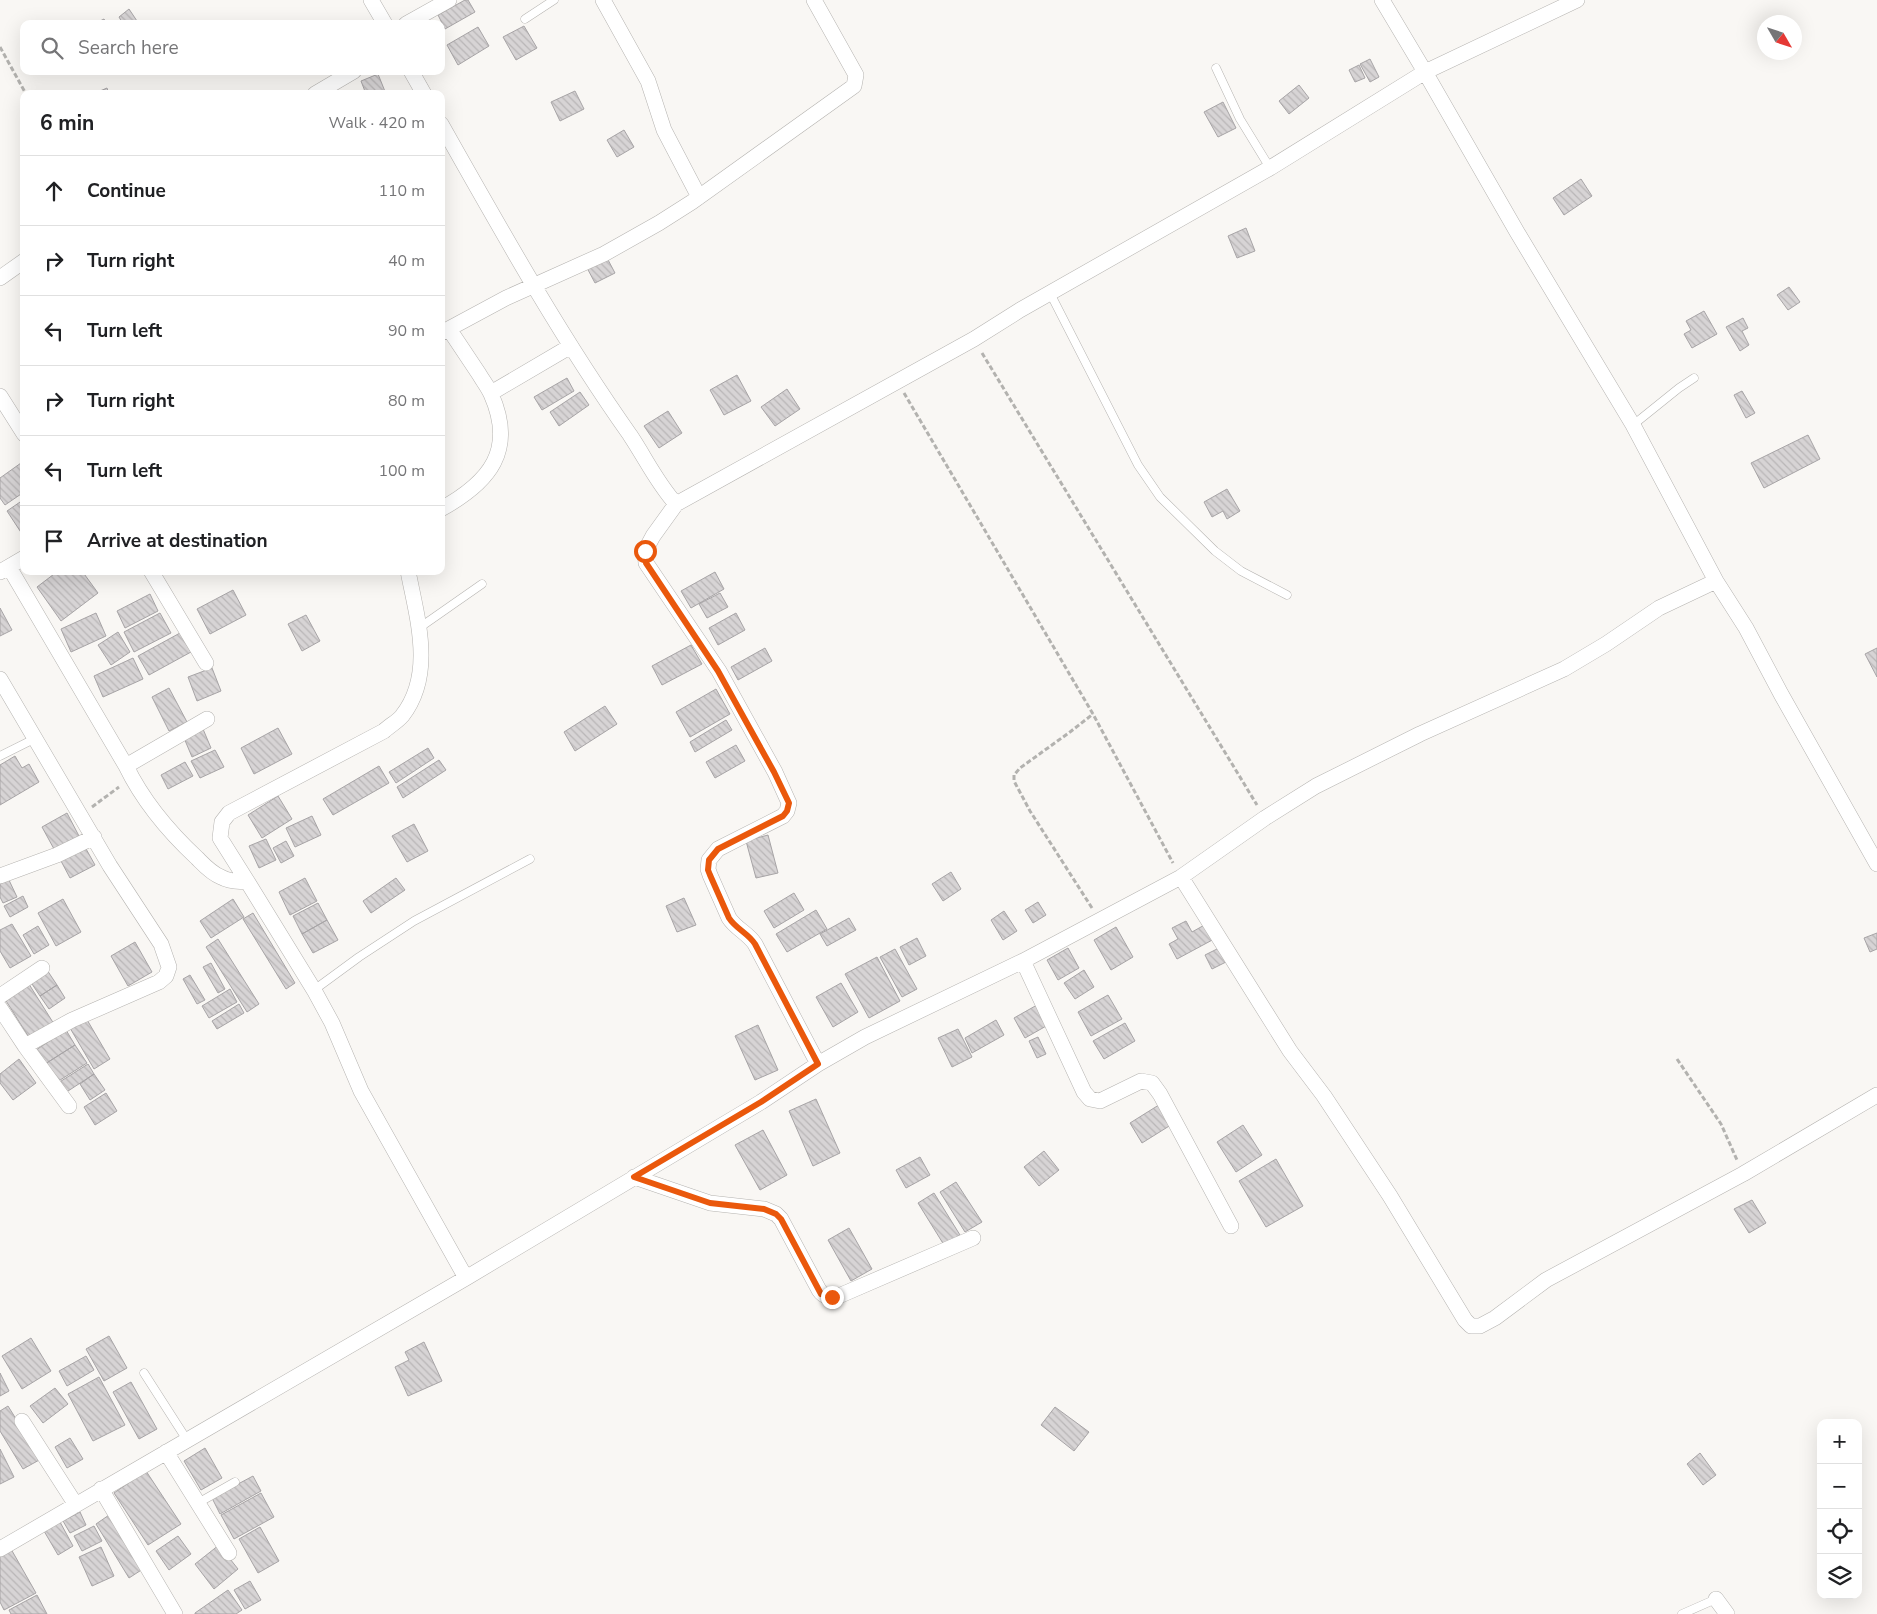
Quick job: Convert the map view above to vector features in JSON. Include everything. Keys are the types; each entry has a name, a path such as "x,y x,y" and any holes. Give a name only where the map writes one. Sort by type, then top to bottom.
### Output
{"street":[{"path":"371,0 383,20"},
{"path":"413,20 449,0"},
{"path":"603,0 648,81 664,130 699,197"},
{"path":"445,506 471,490 485,475 496,459 502,438 491,393 445,331 506,298 604,254 699,197 854,86 856,75 814,0"},
{"path":"1382,0 1517,232 1633,425 1716,581 1746,628 1877,864"},
{"path":"818,1064 751,937 733,924 729,918 708,870 709,860 718,849 783,816 787,811 789,803 718,671 646,563 645,551 653,536 676,504 974,340 1050,293 1270,168 1425,72 1577,0"},
{"path":"322,90 347,75"},
{"path":"413,75 422,90"},
{"path":"445,131 533,286 644,456 662,489 676,504"},
{"path":"0,278 20,264"},
{"path":"491,393 571,346"},
{"path":"0,396 20,428"},
{"path":"20,560 5,569 129,772 141,795 189,851 214,873 236,882 247,881"},
{"path":"153,575 206,663"},
{"path":"409,575 419,628 422,663 417,691 401,717 384,731 229,812 222,822 220,838 314,990 332,1023 361,1091 466,1278"},
{"path":"0,1548 466,1278 761,1102 818,1064 865,1037 1023,962 1180,877 1265,818 1324,782 1438,726 1564,668 1606,644 1659,608 1716,581"},
{"path":"0,679 94,837 161,944 168,968 166,976 159,982 72,1020 25,1046"},
{"path":"129,772 208,719"},
{"path":"0,876 57,855 94,837"},
{"path":"1180,877 1290,1050 1358,1145 1465,1320 1471,1326 1480,1326 1495,1318 1546,1280 1743,1174 1877,1095"},
{"path":"1023,962 1084,1092 1090,1098 1100,1101 1141,1081 1152,1083 1160,1094 1231,1226"},
{"path":"0,996 42,968"},
{"path":"0,1008 54,1088 69,1106"},
{"path":"634,1177 710,1203 764,1209 776,1214 781,1219 819,1290 826,1296 841,1295 973,1238"},
{"path":"22,1421 76,1504"},
{"path":"166,1452 229,1553"},
{"path":"101,1488 175,1614"},
{"path":"1716,1599 1727,1614"}],"lane":[{"path":"525,19 554,0"},
{"path":"1216,68 1240,119 1270,168"},
{"path":"1050,293 1138,465 1160,497 1222,556 1241,571 1287,595"},
{"path":"1633,425 1694,378"},
{"path":"419,628 482,584"},
{"path":"0,756 36,738"},
{"path":"314,990 359,957 414,921 530,859"},
{"path":"144,1373 187,1440"},
{"path":"198,1503 235,1482"},
{"path":"1682,1614 1716,1599"}],"path":[{"path":"0,47 24,90"},
{"path":"974,340 1265,818"},
{"path":"898,382 1092,714 1180,877"},
{"path":"1092,714 1020,768 1014,775 1014,781 1030,811 1100,920"},
{"path":"81,814 129,772"},
{"path":"1677,1060 1721,1124 1743,1174"}],"building":[{"path":"465,0 468,0 475,12 445,29 445,20 440,20 438,15"},
{"path":"129,9 136,20 121,20 119,17"},
{"path":"524,26 537,48 516,60 503,37"},
{"path":"478,27 489,46 458,65 447,45"},
{"path":"1370,59 1379,77 1370,82 1360,64"},
{"path":"1359,65 1365,78 1355,82 1349,70"},
{"path":"378,75 384,90 364,90 361,81"},
{"path":"1299,85 1309,98 1289,114 1279,101"},
{"path":"575,91 584,109 560,121 551,102"},
{"path":"1223,102 1236,128 1218,137 1204,112"},
{"path":"624,130 634,147 617,157 607,140"},
{"path":"1581,179 1592,196 1564,215 1553,198"},
{"path":"1246,228 1255,251 1237,258 1228,236"},
{"path":"606,256 615,273 595,283 586,266"},
{"path":"1789,287 1800,302 1788,310 1777,295"},
{"path":"1704,311 1717,334 1692,348 1684,334 1691,330 1686,321"},
{"path":"1743,318 1748,328 1742,331 1749,345 1740,351 1726,327"},
{"path":"737,375 751,401 724,415 710,390"},
{"path":"567,378 574,391 542,410 534,397"},
{"path":"787,389 800,409 775,426 761,407"},
{"path":"1742,391 1755,413 1746,418 1734,395"},
{"path":"580,392 589,405 559,426 550,412"},
{"path":"668,411 682,433 659,448 644,426"},
{"path":"1808,435 1820,459 1764,488 1751,463"},
{"path":"20,464 20,495 5,505 0,498 0,478"},
{"path":"1227,489 1240,511 1227,519 1223,511 1212,517 1204,502"},
{"path":"20,502 20,531 7,511"},
{"path":"715,572 724,589 691,608 681,591"},
{"path":"53,575 85,575 98,593 61,621 37,587"},
{"path":"233,590 246,615 210,634 197,609"},
{"path":"720,593 728,607 707,618 699,604"},
{"path":"150,594 158,611 125,628 117,611"},
{"path":"0,608 12,630 0,636"},
{"path":"96,613 106,636 71,652 61,629"},
{"path":"160,613 171,633 134,652 124,632"},
{"path":"736,613 745,630 718,645 709,628"},
{"path":"306,615 320,641 302,651 288,624"},
{"path":"118,632 130,652 111,665 98,645"},
{"path":"180,633 191,652 149,675 138,656"},
{"path":"691,645 702,664 662,685 652,666"},
{"path":"765,648 772,661 738,680 731,667"},
{"path":"1877,648 1877,677 1865,654"},
{"path":"133,658 143,679 103,697 94,676"},
{"path":"212,668 221,691 197,701 188,677"},
{"path":"169,688 187,722 169,731 152,697"},
{"path":"716,689 730,714 690,737 676,712"},
{"path":"605,706 617,724 575,751 564,732"},
{"path":"726,720 732,730 695,752 690,742"},
{"path":"278,728 292,754 254,774 241,748"},
{"path":"203,729 211,748 192,757 184,738"},
{"path":"736,745 745,761 715,778 706,762"},
{"path":"428,748 434,758 396,783 389,772"},
{"path":"215,750 224,767 200,778 191,761"},
{"path":"15,756 22,768 29,764 39,782 0,805 0,765"},
{"path":"439,760 446,770 403,798 397,787"},
{"path":"185,762 193,776 168,789 161,775"},
{"path":"379,766 389,783 333,815 323,799"},
{"path":"278,796 292,819 262,838 248,815"},
{"path":"67,813 79,836 54,849 42,827"},
{"path":"312,816 321,835 295,847 286,828"},
{"path":"414,824 428,851 407,862 392,836"},
{"path":"768,835 778,873 756,878 746,841"},
{"path":"266,839 276,860 259,868 249,846"},
{"path":"286,841 294,856 281,863 273,848"},
{"path":"85,847 95,865 70,878 61,861"},
{"path":"951,872 961,889 943,901 932,884"},
{"path":"8,878 17,897 3,903 0,897 0,882"},
{"path":"305,878 317,901 290,915 279,892"},
{"path":"396,878 405,890 371,913 363,901"},
{"path":"794,893 804,910 774,928 764,911"},
{"path":"23,896 28,907 10,917 4,906"},
{"path":"684,898 696,925 677,932 666,906"},
{"path":"63,899 81,932 56,946 38,913"},
{"path":"233,899 244,917 211,938 200,921"},
{"path":"1038,902 1046,915 1033,923 1025,910"},
{"path":"318,903 327,920 302,934 293,916"},
{"path":"816,910 827,929 787,952 776,934"},
{"path":"1004,911 1017,931 1003,940 991,920"},
{"path":"253,913 295,983 286,989 243,919"},
{"path":"849,918 856,930 827,946 820,934"},
{"path":"327,920 338,940 313,953 302,934"},
{"path":"1186,921 1192,932 1208,923 1216,938 1177,959 1169,944 1178,939 1172,928"},
{"path":"12,924 31,956 10,968 0,951 0,930"},
{"path":"38,926 49,945 34,954 23,935"},
{"path":"1116,927 1133,957 1111,970 1094,940"},
{"path":"1877,933 1877,949 1870,952 1864,938"},
{"path":"917,938 926,956 909,965 900,947"},
{"path":"218,939 259,1004 247,1012 206,947"},
{"path":"135,942 152,972 128,986 111,956"},
{"path":"1223,946 1230,960 1212,969 1205,955"},
{"path":"1068,948 1079,968 1058,980 1047,960"},
{"path":"895,949 917,989 902,997 880,957"},
{"path":"877,957 900,1001 869,1018 845,974"},
{"path":"211,963 225,989 218,993 203,967"},
{"path":"47,970 57,985 40,996 30,981"},
{"path":"1084,970 1094,987 1075,999 1064,983"},
{"path":"190,975 205,1000 197,1004 183,979"},
{"path":"27,981 54,1024 30,1039 3,996"},
{"path":"841,983 858,1012 833,1027 816,997"},
{"path":"57,985 65,998 49,1009 40,996"},
{"path":"230,989 237,1002 209,1018 202,1006"},
{"path":"1108,995 1122,1019 1091,1036 1078,1012"},
{"path":"239,1004 244,1013 217,1029 212,1021"},
{"path":"1037,1005 1048,1025 1025,1038 1014,1018"},
{"path":"86,1018 110,1059 94,1069 70,1028"},
{"path":"996,1020 1004,1035 972,1053 965,1038"},
{"path":"1125,1023 1135,1041 1104,1059 1093,1041"},
{"path":"758,1025 778,1070 755,1080 735,1036"},
{"path":"958,1029 972,1057 952,1067 938,1038"},
{"path":"66,1030 75,1045 45,1064 36,1050"},
{"path":"1038,1037 1046,1054 1037,1058 1029,1041"},
{"path":"75,1045 87,1063 57,1082 45,1064"},
{"path":"19,1059 36,1083 13,1100 0,1083 0,1074"},
{"path":"88,1064 94,1074 65,1093 58,1083"},
{"path":"94,1074 105,1090 90,1100 80,1084"},
{"path":"106,1093 117,1111 95,1125 84,1107"},
{"path":"816,1099 840,1153 813,1166 789,1111"},
{"path":"1162,1103 1174,1123 1142,1143 1130,1123"},
{"path":"1243,1125 1262,1155 1236,1172 1217,1142"},
{"path":"763,1130 787,1175 760,1190 735,1145"},
{"path":"1044,1151 1059,1170 1039,1186 1024,1167"},
{"path":"920,1157 930,1175 906,1188 896,1170"},
{"path":"1276,1159 1303,1206 1266,1227 1239,1181"},
{"path":"956,1182 982,1222 965,1232 940,1192"},
{"path":"934,1193 960,1235 944,1245 918,1203"},
{"path":"1752,1200 1766,1223 1749,1233 1734,1209"},
{"path":"849,1228 872,1269 851,1281 828,1240"},
{"path":"109,1336 127,1368 104,1381 86,1349"},
{"path":"31,1338 51,1371 22,1389 2,1356"},
{"path":"424,1342 442,1381 408,1396 395,1367 409,1360 405,1352"},
{"path":"86,1356 94,1370 67,1386 59,1371"},
{"path":"0,1373 9,1391 0,1396"},
{"path":"99,1377 125,1425 93,1441 68,1394"},
{"path":"131,1382 157,1429 139,1439 113,1392"},
{"path":"55,1388 68,1404 43,1423 30,1406"},
{"path":"8,1406 41,1459 23,1469 0,1431 0,1411"},
{"path":"1055,1407 1089,1432 1074,1451 1041,1425"},
{"path":"70,1438 83,1459 67,1468 55,1447"},
{"path":"205,1448 222,1478 201,1490 184,1461"},
{"path":"0,1449 14,1477 0,1484"},
{"path":"1700,1453 1716,1475 1703,1485 1687,1464"},
{"path":"146,1471 181,1524 148,1545 114,1493"},
{"path":"253,1476 261,1491 220,1514 212,1498"},
{"path":"261,1493 274,1517 234,1539 221,1515"},
{"path":"80,1512 86,1525 70,1533 63,1521"},
{"path":"112,1513 146,1567 129,1578 96,1524"},
{"path":"60,1522 73,1546 58,1555 44,1531"},
{"path":"94,1526 102,1541 82,1551 74,1536"},
{"path":"260,1527 279,1561 258,1573 239,1539"},
{"path":"178,1536 191,1554 169,1570 156,1551"},
{"path":"219,1545 238,1569 214,1589 195,1564"},
{"path":"101,1547 114,1576 92,1586 79,1557"},
{"path":"11,1549 36,1593 4,1610 0,1602 0,1555"},
{"path":"250,1581 261,1600 245,1609 234,1590"},
{"path":"228,1590 242,1610 236,1614 195,1614 195,1613"},
{"path":"37,1595 47,1614 11,1614 9,1610"}],"route":[{"path":"645,551 646,563 718,671 788,798 787,811 783,816 718,849 709,860 708,870 729,918 733,924 751,937 818,1064 761,1102 634,1177 710,1203 764,1209 776,1214 781,1219 821,1294 832,1297"}]}
